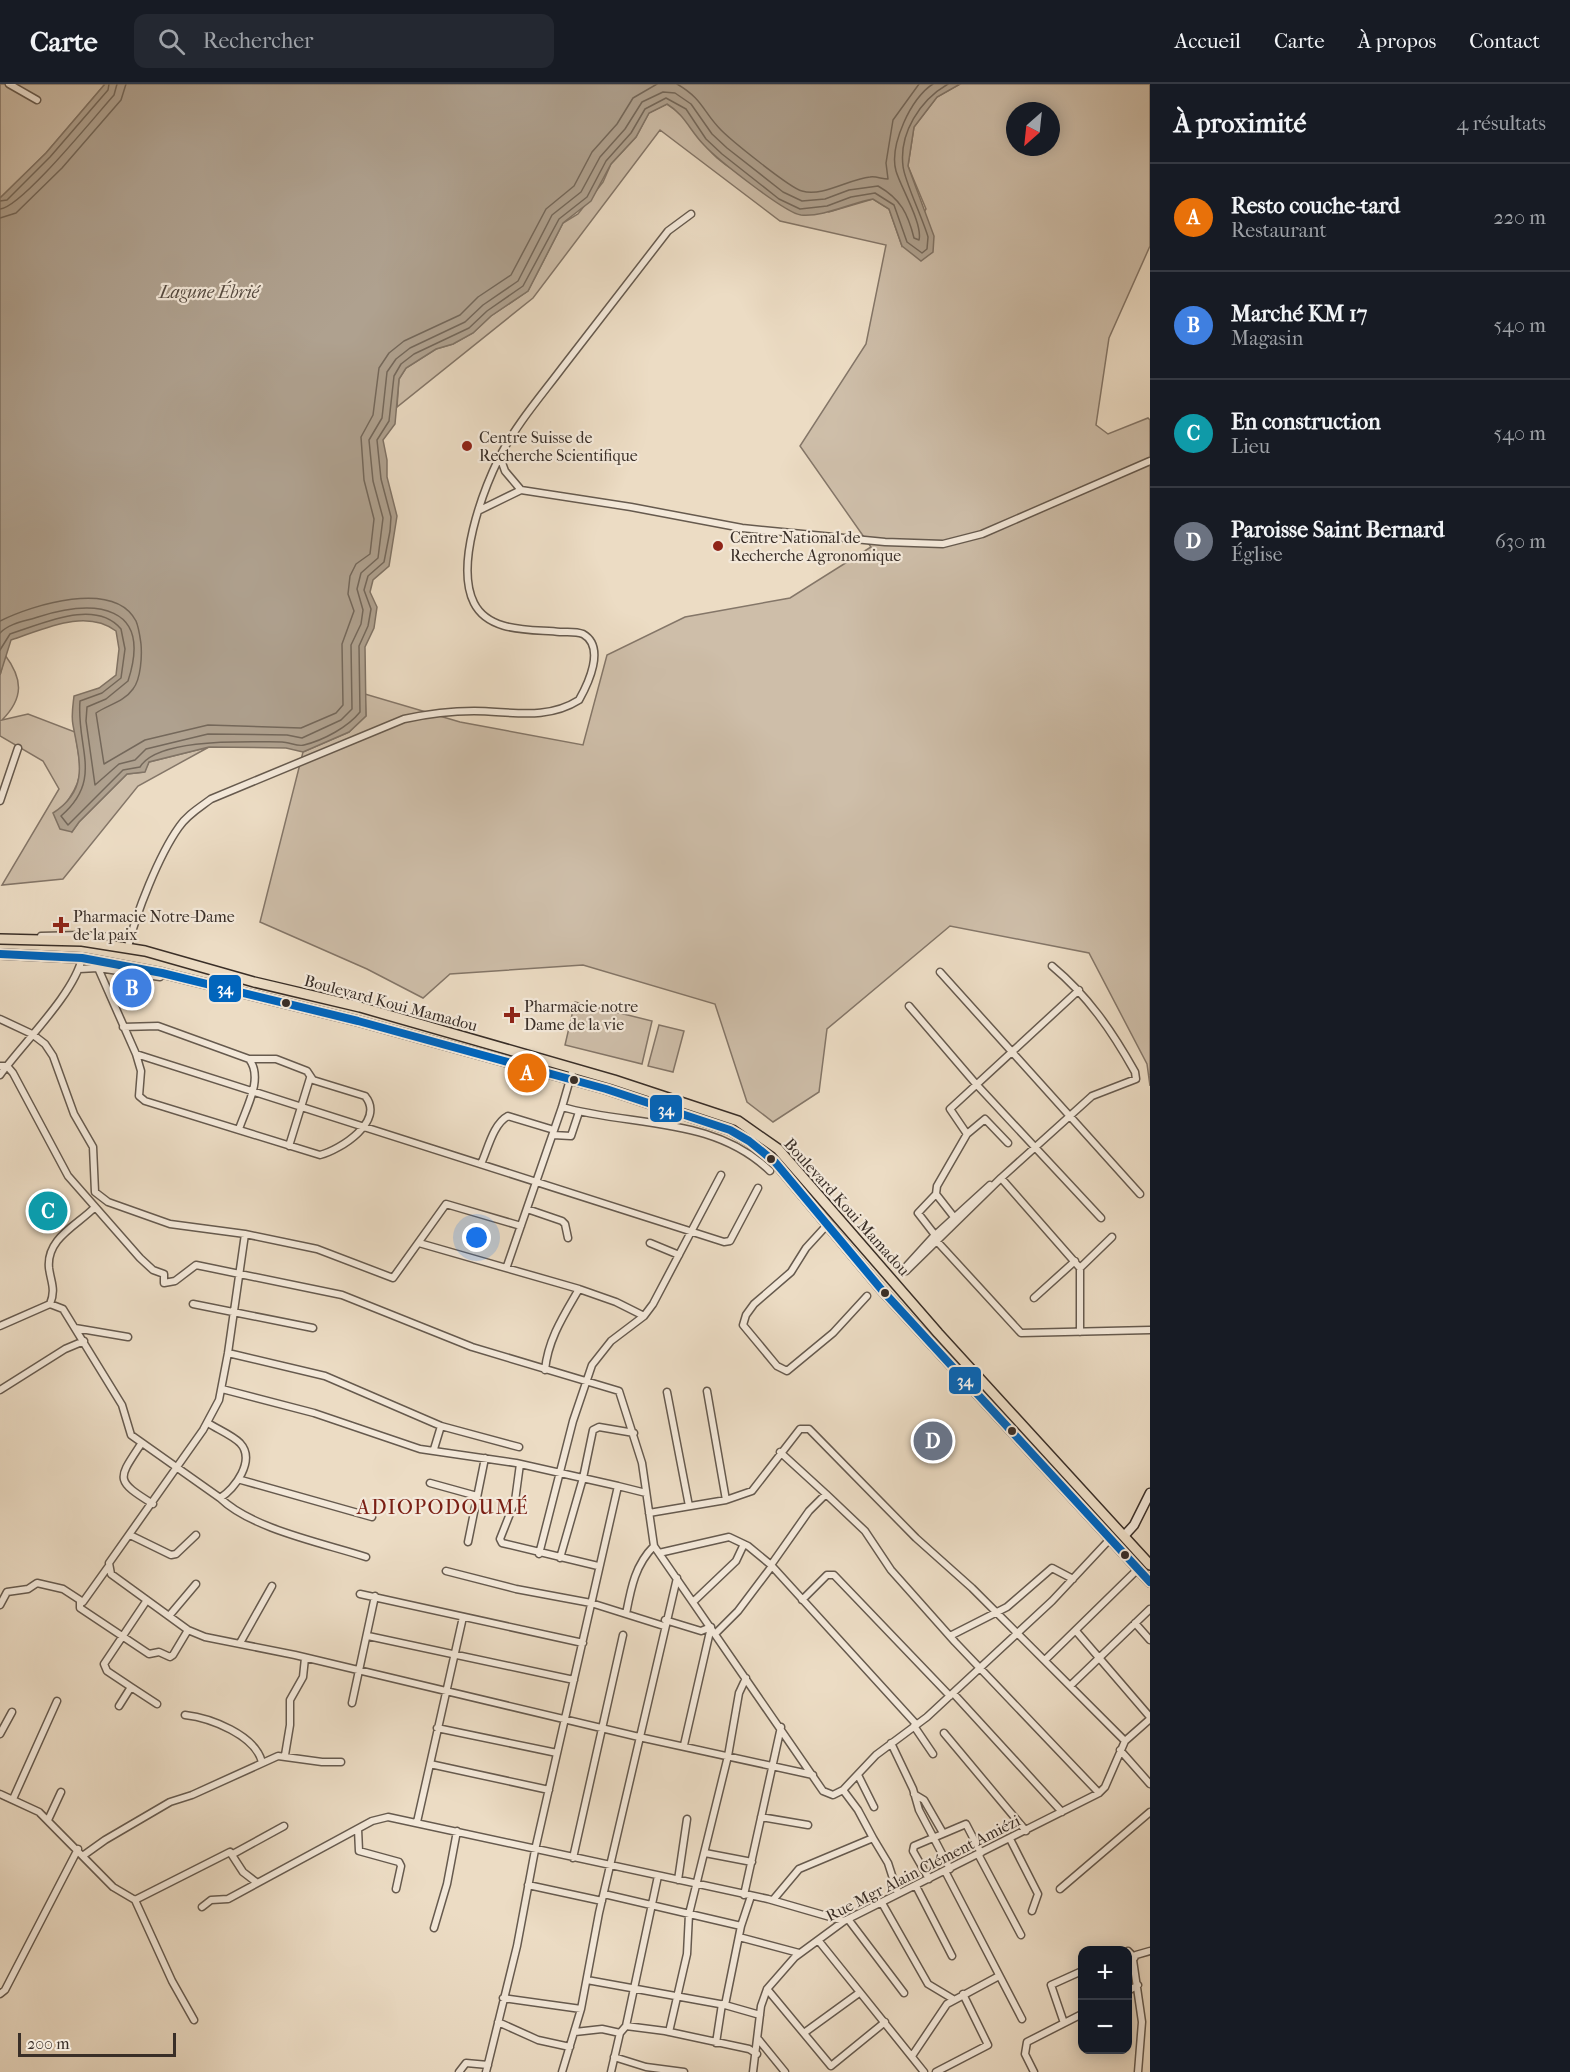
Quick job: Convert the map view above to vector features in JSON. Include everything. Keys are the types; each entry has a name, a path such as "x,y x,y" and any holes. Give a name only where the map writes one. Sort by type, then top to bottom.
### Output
{"main road":[{"name":"Boulevard Koui Mamadou","path":"0,939 129,943 254,982 360,1007 713,1111 755,1131 800,1173 835,1216 1150,1565"},
{"path":"100,964 107,944"},
{"name":"Boulevard Koui Mamadou","path":"0,954 82,958 100,964 202,982 358,1021 570,1080 702,1119 749,1140 775,1162 827,1225 1027,1449 1150,1582"},
{"path":"1027,1449 1037,1441"}],"street":[{"path":"9,84 37,99"},
{"path":"16,939 57,935 129,943 154,876 178,827 189,815 211,799 404,719 438,712 552,712 579,700 592,671 594,650 588,639 575,632 505,627 485,618 473,602 467,573 470,545 480,510 500,457 536,403 668,231 691,214"},
{"path":"500,457 505,471 521,490"},
{"path":"480,510 521,490 631,507 741,528 885,542 943,544 982,534 1150,461"},
{"path":"0,801 18,748"},
{"path":"0,1075 3,1066 68,988 79,969 82,958"},
{"path":"79,969 100,964 123,1027 136,1054 141,1071 140,1096 145,1101 289,1146 324,1154 364,1128 371,1116 368,1099 310,1078"},
{"path":"1001,1178 954,1217 935,1238 906,1270 903,1270 935,1238 1001,1178 1035,1146 1095,1094 1128,1083 1136,1077 1116,1038 1079,990 1052,966"},
{"path":"940,972 1072,1115 1140,1194"},
{"path":"967,1134 950,1109 1079,990"},
{"path":"909,1006 976,1084 1101,1218"},
{"path":"0,1019 32,1034 51,1052 78,1124 93,1147 93,1181 98,1196 170,1224 245,1234 326,1251 393,1278 446,1204 521,1226"},
{"path":"123,1027 158,1026 249,1059 276,1059 307,1071 310,1078 289,1146"},
{"path":"136,1054 728,1242 758,1188"},
{"path":"239,1129 255,1084 255,1066 249,1059"},
{"path":"3,1066 13,1073 68,1176 140,1258 153,1270 164,1274 164,1283 175,1281 193,1265 342,1295 472,1347 619,1391 634,1433 654,1546 828,1794 833,1796 843,1790 891,1743 952,1694 1017,1634 1110,1539"},
{"path":"507,1266 573,1069"},
{"path":"562,1107 579,1112 687,1128 714,1136 745,1151 770,1171"},
{"path":"481,1164 502,1119 508,1116 520,1118 553,1132 571,1136 579,1112"},
{"path":"1008,1143 985,1119 967,1134 937,1186 936,1194 918,1213 935,1238 1021,1333 1150,1330"},
{"path":"539,1554 585,1380 601,1351 644,1316 669,1278 721,1175"},
{"path":"1001,1178 1080,1268 1080,1332"},
{"path":"936,1194 954,1217"},
{"path":"0,1326 50,1304 55,1293 49,1267 53,1245 95,1207"},
{"path":"527,1209 562,1221 565,1224 567,1238"},
{"path":"827,1225 806,1248 791,1272 770,1288 749,1310 743,1326 777,1366 788,1371 833,1333 867,1296"},
{"path":"80,1602 108,1567 208,1423 222,1389 245,1234"},
{"path":"1080,1268 1112,1237"},
{"path":"419,1243 507,1266 579,1289 616,1302 644,1316"},
{"path":"650,1243 679,1255"},
{"path":"1034,1298 1075,1261"},
{"path":"545,1370 546,1357 558,1323 579,1289"},
{"path":"50,1304 63,1309 84,1341 122,1405 131,1435 141,1444 177,1467 236,1512 256,1522 366,1557"},
{"path":"193,1305 313,1328"},
{"path":"75,1328 128,1337"},
{"path":"0,1390 65,1349 84,1341"},
{"path":"228,1353 326,1376 441,1426 519,1447"},
{"path":"222,1389 314,1413 420,1449 434,1449 520,1464 646,1493"},
{"path":"707,1391 726,1500"},
{"path":"667,1392 689,1506"},
{"path":"208,1423 242,1445 244,1456 240,1480 220,1498"},
{"path":"434,1449 441,1426"},
{"path":"561,1558 583,1478 591,1433 594,1428 634,1433"},
{"path":"649,1513 726,1500 752,1491 780,1452 800,1430 809,1429 995,1614 1071,1685 1125,1741"},
{"path":"141,1444 123,1472 122,1478 125,1484 153,1504"},
{"path":"780,1452 865,1531 891,1570 1098,1793 1105,1787 1125,1741 1150,1718 1076,1631"},
{"path":"468,1542 485,1458"},
{"path":"520,1464 515,1501 500,1541 505,1545 539,1554 598,1566"},
{"path":"240,1480 372,1517"},
{"path":"430,1484 477,1496"},
{"path":"459,2072 466,2063 487,2068 517,1946 535,1850 618,1486"},
{"path":"1124,1536 1134,1525 1150,1493"},
{"path":"715,1634 738,1611 809,1511 826,1494"},
{"path":"130,1534 171,1555 176,1554 196,1536"},
{"path":"659,1553 729,1538 744,1544 771,1566 915,1725 933,1754"},
{"path":"693,1602 736,1561 744,1544"},
{"path":"626,1614 639,1566 654,1546"},
{"path":"108,1567 111,1574 188,1630 206,1637 361,1670 639,1737 814,1775"},
{"path":"950,1636 995,1614 1052,1568 1073,1579"},
{"path":"1045,1660 1138,1569"},
{"path":"446,1571 516,1589 591,1603 626,1614 701,1631 711,1627"},
{"path":"802,1600 827,1575 834,1575 952,1694 1062,1812"},
{"path":"562,2072 581,2009 602,1901 664,1623 677,1578"},
{"path":"0,1605 7,1592 28,1589 37,1583 63,1589 74,1594 80,1602 80,1608 149,1654 159,1652 170,1657 188,1630"},
{"path":"169,1616 196,1584"},
{"path":"240,1643 272,1586"},
{"path":"360,1594 583,1643"},
{"path":"352,1703 361,1670 375,1596"},
{"path":"147,1600 105,1660 104,1667 157,1704"},
{"path":"1071,1685 1150,1609"},
{"path":"417,1822 463,1617"},
{"path":"1135,1623 1150,1640"},
{"path":"684,1745 711,1627"},
{"path":"573,1858 623,1635"},
{"path":"368,1636 574,1680"},
{"path":"285,1755 290,1725 290,1700 303,1677 305,1658"},
{"path":"669,2032 687,1954 689,1914 729,1756 739,1693 746,1678"},
{"path":"119,1706 131,1687"},
{"path":"13,1799 57,1701"},
{"path":"0,1734 12,1712"},
{"path":"185,1715 201,1717 222,1724 259,1751 262,1762"},
{"path":"716,2043 781,1727"},
{"path":"438,1728 557,1753"},
{"path":"944,1733 1026,1831"},
{"path":"891,1743 919,1810 1022,2019"},
{"path":"1120,1750 1150,1784"},
{"path":"84,1855 170,1802 192,1795 262,1762 285,1755 322,1762 341,1762"},
{"path":"430,1764 549,1790"},
{"path":"858,1775 874,1807"},
{"path":"843,1790 858,1810 888,1863 898,1894"},
{"path":"48,1820 61,1792"},
{"name":"Rue Mgr Alain Clément Amiézi","path":"753,2072 759,2040 760,2015 767,1989 781,1970 799,1953 846,1920 1098,1793"},
{"path":"0,1794 35,1809 78,1849 113,1887 135,1900 172,1981 194,2020"},
{"path":"914,1794 924,1800 943,1833"},
{"path":"1060,1889 1150,1812"},
{"path":"202,1907 211,1900 228,1899 256,1882 384,1817 417,1822 535,1850 773,1900 846,1920 904,1993"},
{"path":"761,1817 808,1825"},
{"path":"678,1880 687,1819"},
{"path":"929,1879 913,1848 968,1824 980,1854 1021,1935"},
{"path":"135,1900 228,1853 233,1854 284,1826"},
{"path":"358,1829 359,1851 399,1862 401,1866 396,1889"},
{"path":"434,1928 447,1884 457,1831"},
{"path":"773,1900 799,1869 873,1838"},
{"path":"1010,1839 1038,1894 1032,1911"},
{"path":"0,1994 5,1990 78,1849"},
{"path":"705,1853 752,1862"},
{"path":"233,1854 243,1872 256,1882"},
{"path":"611,2072 620,2032 627,2026 658,1876"},
{"path":"528,1885 602,1901"},
{"path":"916,1886 952,1956"},
{"path":"604,1894 741,1926"},
{"path":"882,1902 928,1984 953,1999"},
{"path":"739,1937 799,1953"},
{"path":"818,1940 924,2072"},
{"path":"1138,2072 1143,2022 1134,1957 1150,1951"},
{"path":"1064,2023 1051,1985 1078,1973"},
{"path":"912,2056 953,1999 999,1976"},
{"path":"587,1980 724,2004 760,2015"},
{"path":"1132,1989 1138,1985"},
{"path":"767,1989 831,2066 885,2022"},
{"path":"804,2033 859,1993"},
{"path":"936,2072 988,2045 963,1994"},
{"path":"503,1998 581,2009"},
{"path":"1034,2072 1025,2054 1027,2042 1078,2016"},
{"path":"498,2022 538,2040 570,2047"},
{"path":"627,2026 669,2032 757,2054"},
{"path":"575,2032 606,2029 620,2032"},
{"path":"759,2040 784,2072"},
{"path":"614,2057 646,2067 684,2072"}],"shaded area":[{"path":"0,84 105,84 46,153 0,198"},
{"path":"960,84 1150,84 1150,246 1109,338 1096,425 1108,434 1148,418 1150,420 1150,1086 1147,1064 1089,953 950,926 827,1029 819,1092 773,1122 747,1102 715,1004 583,965 450,974 423,998 367,969 260,922 303,752 349,732 366,716 365,694 460,722 583,745 607,655 685,617 790,598 871,547 800,446 866,344 886,245 780,221 660,130 533,298 397,407 399,379 406,368 436,349 453,344 473,333 491,316 528,291 563,223 578,214 603,182 611,164 636,137 649,113 667,104 675,109 717,158 742,175 771,189 829,212 873,199 889,209 902,246 926,209 908,166 914,127 937,97"},
{"path":"5,655 15,672 18,688 14,704 2,720 28,714 75,732 80,763 79,779 63,807 72,832 79,822 127,774 144,772 149,762 209,747 138,786 63,879 2,885 59,789 43,761 0,736 0,675"},
{"path":"575,1002 652,1021 642,1064 565,1045"},
{"path":"659,1025 684,1031 673,1072 648,1066"}],"water":[{"name":"Lagune Ébrié","path":"105,84 960,84 937,97 914,127 908,166 934,236 933,252 921,261 902,246 889,209 873,199 819,214 801,215 793,212 767,196 722,162 699,140 673,108 667,104 649,113 636,137 611,164 591,201 563,223 528,291 491,316 473,333 453,344 436,349 406,368 399,379 395,424 383,440 387,460 387,477 397,516 389,566 373,580 370,592 377,607 374,628 365,647 366,716 349,732 303,752 286,748 209,747 149,762 145,772 127,774 79,822 72,832 60,829 53,813 72,795 79,774 78,751 72,718 74,696 99,688 116,675 119,649 116,631 104,624 78,621 51,626 11,640 0,675 0,198 46,153"}],"transit line":[{"name":"34","path":"0,954 82,958 162,973 358,1021 606,1089 730,1130 749,1141 775,1162 881,1289 1150,1582"}],"place":[{"name":"Centre Suisse de Recherche Scientifique","path":"467,446"},
{"name":"Centre National de Recherche Agronomique","path":"718,546"},
{"name":"Pharmacie Notre-Dame de la paix","path":"61,925"},
{"name":"Marché KM 17","path":"132,988"},
{"name":"Pharmacie notre Dame de la vie","path":"512,1015"},
{"name":"Resto couche-tard","path":"527,1073"},
{"name":"En construction","path":"48,1211"},
{"name":"Paroisse Saint Bernard","path":"933,1441"}],"district":[{"name":"ADIOPODOUMÉ","path":"443,1507"}]}
